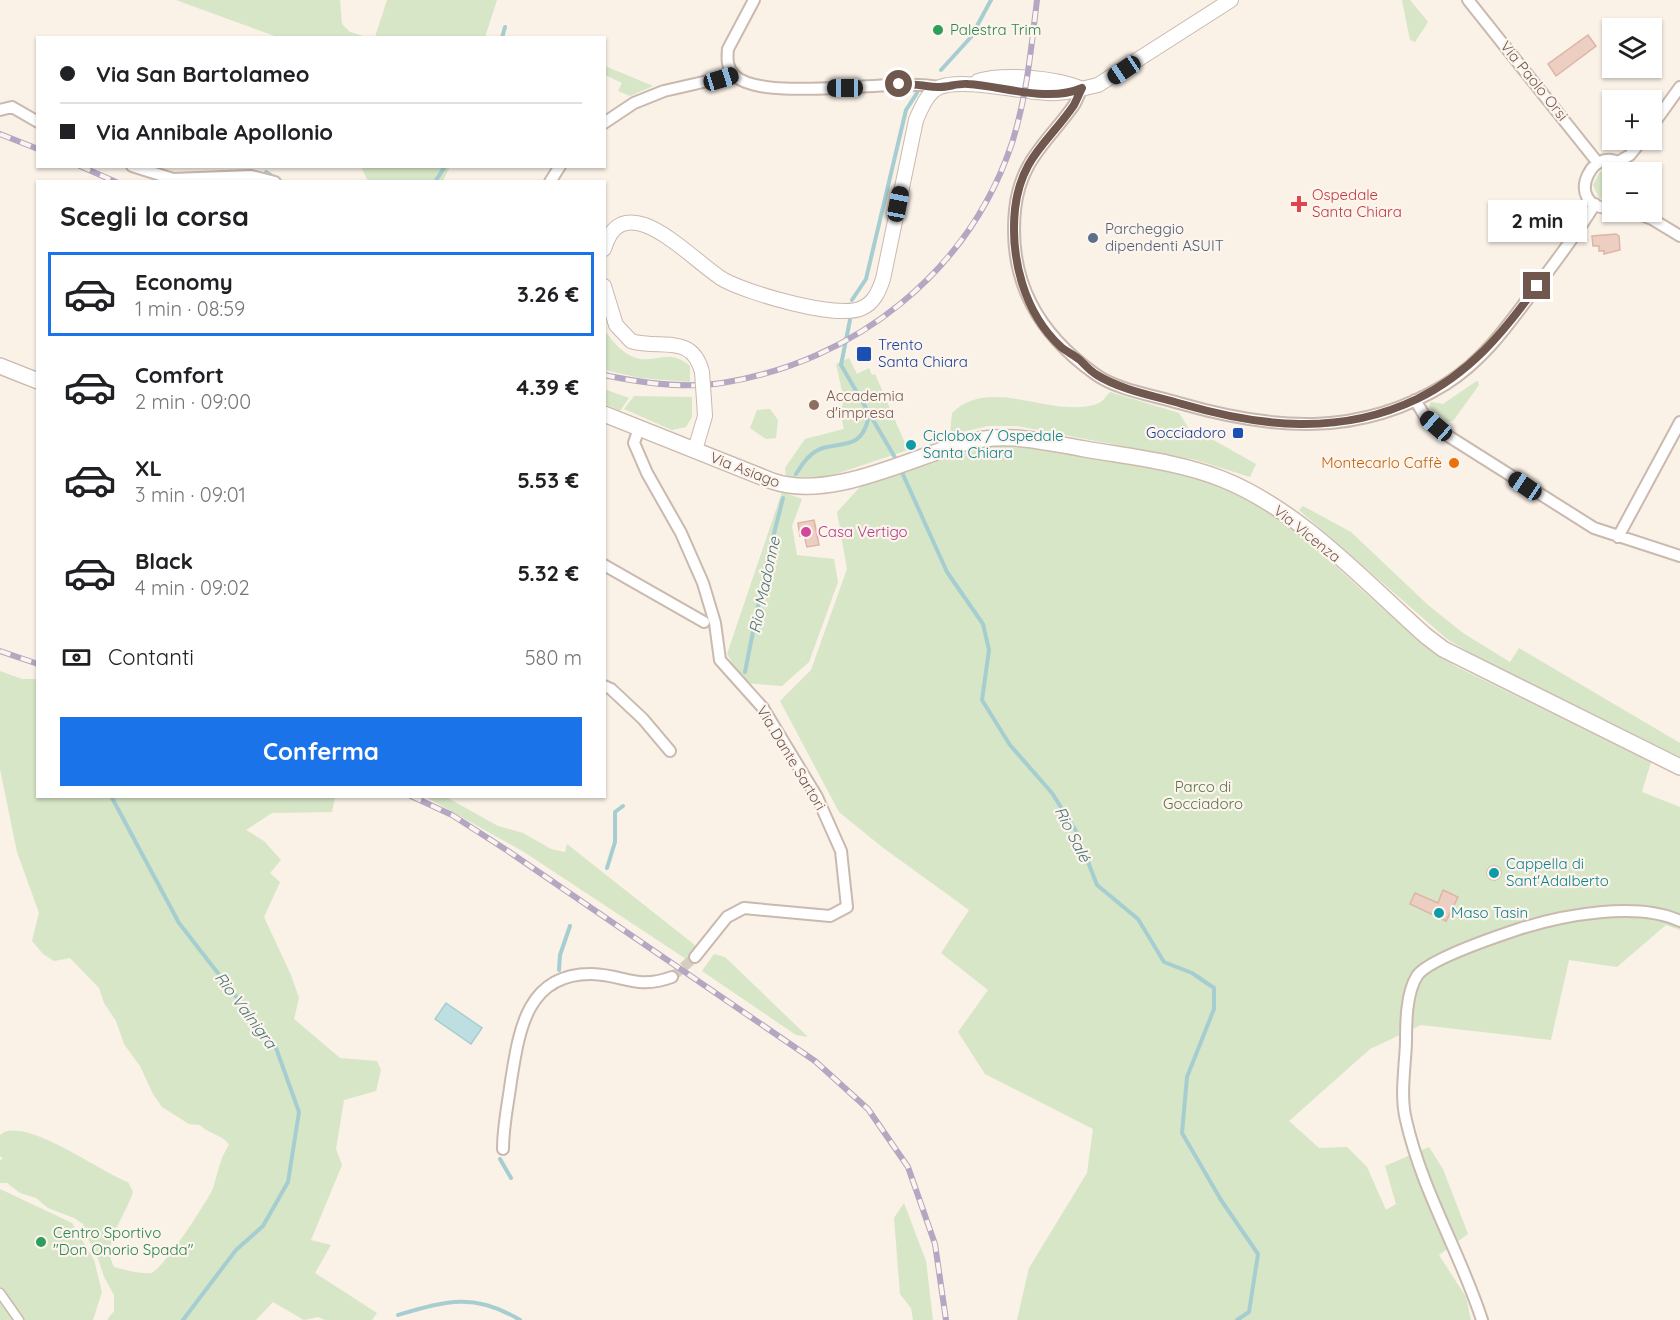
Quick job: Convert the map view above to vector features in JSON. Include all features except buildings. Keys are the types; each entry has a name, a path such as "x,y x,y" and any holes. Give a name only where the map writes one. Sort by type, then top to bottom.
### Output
{"main road":[{"path":"0,366 36,380"},
{"name":"Via Asiago","path":"606,415 794,487 830,486 890,466"},
{"name":"Via Vicenza","path":"890,466 994,436 1020,438 1180,466 1240,487 1296,521 1443,649 1680,767"}],"street":[{"path":"754,0 728,50 727,58 734,75 744,82 798,89 918,83 939,87 967,84 984,79 1017,78 1043,80 1082,88 1112,78 1231,0"},
{"name":"Via Paolo Orsi","path":"1468,0 1598,163"},
{"path":"606,122 634,103 664,91 734,75"},
{"path":"606,244 610,234 617,226 629,222 640,224 668,237 721,278 747,291 832,310 863,308 874,297 884,279 916,120 928,97 939,87"},
{"path":"1662,112 1680,87"},
{"path":"1082,88 1074,105 1034,154 1026,171 1015,209 1015,246 1022,284 1037,316 1061,347 1095,374 1138,391 1216,413 1263,423 1296,425 1360,419 1415,400 1461,373 1498,339 1595,204"},
{"path":"0,110 12,107 36,121"},
{"path":"1618,162 1634,150"},
{"path":"1602,163 1598,163 1587,173 1585,180 1587,194 1595,204 1602,206"},
{"path":"138,168 173,179 251,176 267,180"},
{"path":"1648,222 1680,243"},
{"path":"1657,222 1680,236"},
{"path":"606,292 616,325 631,341 683,347 699,359 705,416 695,450"},
{"path":"1415,400 1426,418 1445,434 1594,528 1680,556"},
{"path":"1618,537 1680,422"},
{"name":"Via Dante Sartori","path":"639,428 634,443 681,533 703,583 715,623 720,660 763,708 817,796 841,850 844,873 847,908 830,916 744,908 727,917 695,957"},
{"path":"606,565 705,622"},
{"path":"606,687 643,719 670,751"},
{"path":"1482,1320 1455,1251 1431,1201 1405,1118 1406,1014 1417,976 1439,961 1496,936 1535,924 1614,912 1637,911 1666,914 1680,921"},
{"path":"503,1149 503,1132 517,1045 525,1017 538,994 551,983 570,975 595,974 653,984 672,977"},
{"path":"0,1293 19,1320"}],"green space":[{"path":"176,0 340,0 342,24 350,32 364,36 274,36"},
{"path":"387,0 497,0 485,36 375,36"},
{"path":"1402,0 1410,0 1428,22 1415,42 1410,40"},
{"path":"606,66 653,86 630,96 618,91 622,83 606,75"},
{"path":"362,168 449,168 443,180 368,180"},
{"path":"1602,172 1602,198 1599,198 1593,185"},
{"path":"606,332 618,347 636,358 669,357 682,360 690,366 690,382 640,378 606,370"},
{"path":"849,358 857,374 869,368 872,375 875,374 908,450 827,477 786,477 785,468 805,439 844,429 840,413 844,400 836,364"},
{"path":"1478,381 1479,385 1453,421 1446,422 1429,407 1431,402 1443,404"},
{"path":"606,390 629,398 620,411 606,404"},
{"path":"1110,392 1179,413 1191,432 1208,437 1256,464 1250,477 1196,460 1017,426 988,426 950,435 952,413 968,402 1003,397 1079,407 1099,403"},
{"path":"634,396 692,397 692,417 686,427 672,430 624,409"},
{"path":"770,409 778,420 776,438 766,439 750,428 757,410"},
{"name":"Parco di Gocciadoro","path":"1018,444 1162,469 1236,491 1292,527 1422,644 1457,667 1651,762 1642,792 1680,807 1680,930 1666,925 1617,967 1569,960 1551,1040 1421,1025 1370,1049 1289,1121 1319,1148 1347,1147 1367,1167 1386,1210 1396,1204 1385,1166 1429,1147 1443,1169 1468,1234 1439,1255 1466,1297 1471,1320 1017,1320 1029,1268 1087,1173 1093,1129 985,1074 958,1032 988,990 941,953 969,910 882,847 839,812 780,701 811,670 847,569 837,512 862,485 968,452 967,445"},
{"path":"782,492 802,499 792,526 797,555 834,559 838,582 809,662 782,686 744,683 727,654"},
{"path":"1303,506 1351,532 1428,605 1463,633 1510,662 1519,648 1680,743 1680,757 1472,654 1447,639 1299,510"},
{"path":"0,671 22,679 36,679 36,798 335,798 332,812 272,813 246,830 264,841 281,860 270,873 280,882 264,917 299,998 294,1019 340,1058 377,1061 381,1070 376,1091 344,1100 336,1149 342,1165 311,1240 331,1245 315,1273 377,1313 372,1320 325,1320 318,1317 304,1320 273,1302 256,1320 107,1320 114,1311 114,1295 104,1277 96,1252 86,1236 83,1224 48,1208 36,1198 20,1193 7,1183 0,1183 0,1160 3,1159 0,1156 0,1135 11,1131 26,1132 44,1139 128,1182 133,1192 112,1239 111,1258 114,1267 151,1273 165,1261 203,1206 213,1188 221,1160 229,1145 224,1139 200,1125 189,1124 162,1107 140,1066 124,1044 116,1021 104,1003 99,988 70,958 54,961 43,954 32,941 39,913 17,852 0,769"},
{"path":"428,798 448,798 498,826 523,833 551,849 565,852 567,844 696,946 686,959 524,852"},
{"path":"714,954 725,957 808,1037 796,1035 702,971"},
{"name":"Centro Sportivo \"Don Onorio Spada\"","path":"0,1189 72,1223 94,1260 102,1292 93,1320 0,1320"},
{"path":"904,1203 926,1261 933,1320 913,1320 911,1308 900,1294 894,1218"}],"water":[{"path":"446,1003 482,1028 471,1044 435,1019"}],"waterway":[{"name":"Rio Salé","path":"941,70 971,37 991,0"},
{"name":"Rio Valnigra","path":"503,36 505,27"},
{"name":"Rio Salé","path":"852,300 866,279 906,110 917,93"},
{"name":"Rio Valnigra","path":"436,180 444,168"},
{"name":"Rio Valnigra","path":"266,172 275,178"},
{"name":"Rio Salé","path":"850,320 841,365 897,461"},
{"name":"Rio Madonne","path":"796,474 814,452 858,439 869,416"},
{"name":"Rio Salé","path":"900,468 947,572 983,624 989,650 982,700 1010,745 1052,793 1076,831 1097,885 1138,919 1164,962 1192,973 1214,988 1214,1009 1187,1077 1182,1133 1221,1200 1258,1254 1249,1312 1237,1320"},
{"name":"Rio Madonne","path":"745,672 767,561 783,498"},
{"name":"Rio Valnigra","path":"112,798 179,923 276,1048 299,1112 288,1182 263,1226 236,1250 183,1320"},
{"name":"Rio Madonne","path":"607,868 615,842 615,812 623,806"},
{"name":"Rio Madonne","path":"559,970 560,955 570,926"},
{"name":"Rio Madonne","path":"500,1159 511,1178"},
{"name":"Rio Madonne","path":"398,1315 446,1303 474,1302 504,1311 520,1320"}],"tunnel":[{"path":"672,977 695,957"}],"railway":[{"path":"606,375 648,383 707,385 771,372 817,355 861,332 901,304 936,270 967,232 993,189 1012,143 1021,108 1037,0"},
{"path":"0,134 36,148"},
{"path":"84,168 112,180"},
{"path":"0,651 36,663"},
{"path":"415,798 452,815 508,851 815,1061 868,1109 908,1167 935,1244 946,1320"}],"place":[{"name":"Palestra Trim","path":"938,30"},
{"name":"Ospedale Santa Chiara","path":"1299,204"},
{"name":"Parcheggio dipendenti ASUIT","path":"1093,238"},
{"name":"Trento Santa Chiara","path":"864,354"},
{"name":"Accademia d'impresa","path":"814,405"},
{"name":"Gocciadoro","path":"1238,433"},
{"name":"Ciclobox / Ospedale Santa Chiara","path":"911,445"},
{"name":"Montecarlo Caffè","path":"1454,463"},
{"name":"Casa Vertigo","path":"806,532"},
{"name":"Cappella di Sant'Adalberto","path":"1494,873"},
{"name":"Maso Tasin","path":"1439,913"},
{"name":"Centro Sportivo \"Don Onorio Spada\"","path":"41,1242"}],"route":[{"path":"899,84 923,83 939,87 967,84 1044,93 1073,92 1082,88 1074,105 1034,154 1021,184 1015,209 1015,246 1018,267 1022,284 1037,316 1061,347 1095,374 1148,394 1263,423 1307,425 1360,419 1415,400 1445,384 1468,367 1498,339 1537,286"}]}
